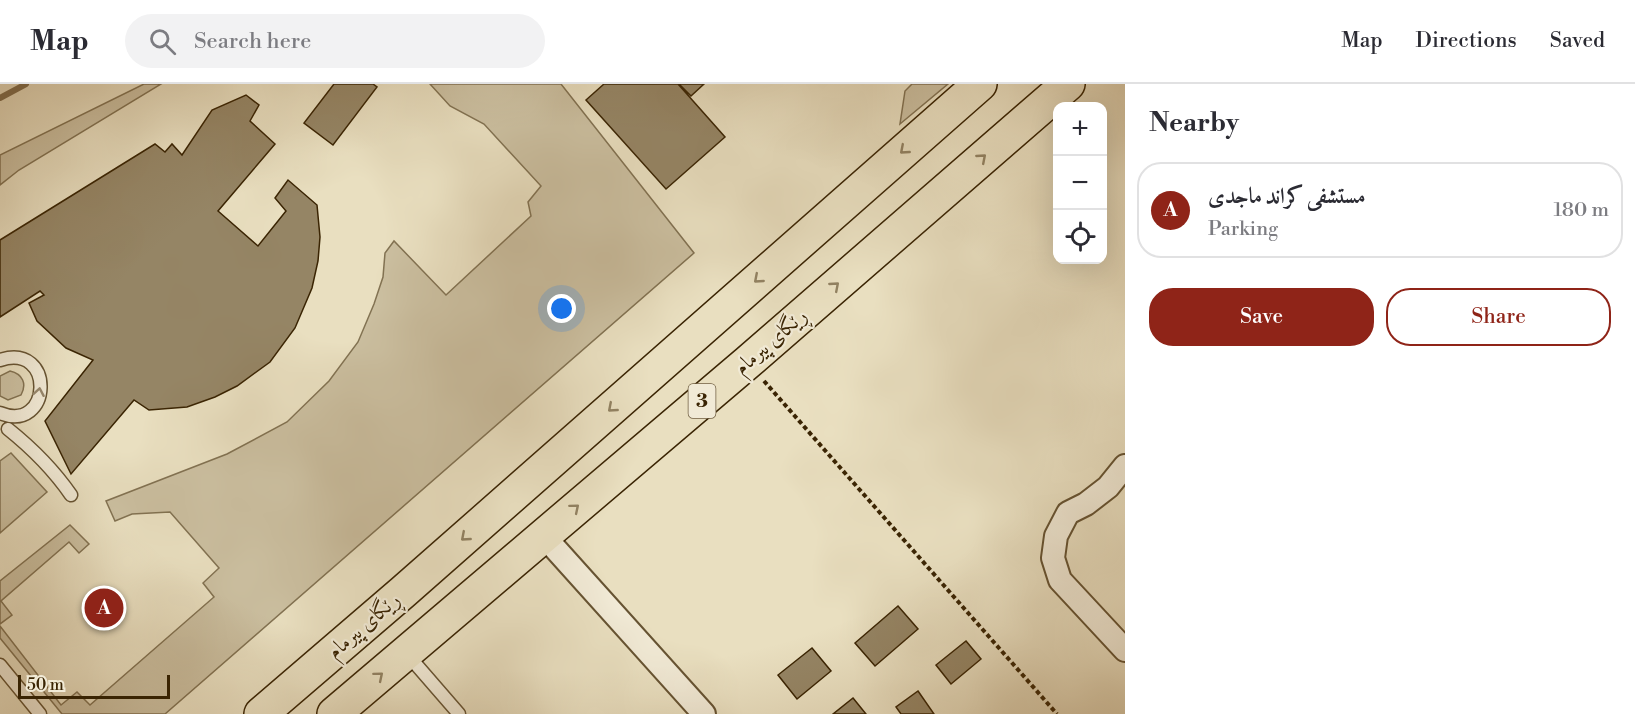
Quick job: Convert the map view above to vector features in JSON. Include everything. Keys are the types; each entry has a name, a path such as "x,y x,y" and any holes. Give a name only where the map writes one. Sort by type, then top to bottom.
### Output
{"highway":[{"name":"ڕێگای پیرمام","path":"261,714 403,592 980,84"},
{"name":"ڕێگای پیرمام","path":"334,714 748,362 1068,84"}],"street":[{"path":"1125,466 1108,487 1086,504 1068,513 1056,536 1053,558 1060,580 1125,650"},
{"path":"543,535 704,714"}],"lane":[{"path":"0,360 11,357 20,358 36,369 42,386 36,404 21,415 4,433 32,447 51,466 71,495"},
{"path":"0,413 12,416 21,415"},
{"path":"406,654 459,714"},
{"path":"0,665 40,714"}],"path":[{"path":"748,362 1057,714"}],"shaded area":[{"path":"144,84 161,84 19,170 0,185 0,155"},
{"path":"430,84 561,84 694,253 165,714 62,714 0,638 0,626 61,705 77,692 90,705 214,597 203,583 219,568 170,512 132,514 115,521 106,501 227,454 287,422 329,381 358,342 383,277 385,253 394,241 446,295 531,216 528,202 541,186 484,124 450,106"},
{"path":"912,84 948,84 900,124 905,91"},
{"path":"10,371 21,377 24,387 21,395 8,400 0,396 0,376"},
{"path":"11,453 47,492 0,533 0,461"},
{"path":"70,525 89,544 79,553 69,542 1,601 12,615 0,624 0,581"}],"building":[{"path":"334,84 373,84 377,87 333,145 304,123"},
{"path":"604,84 678,84 725,137 666,189 586,100"},
{"path":"679,84 704,84 691,96"},
{"path":"246,95 259,105 250,121 275,144 218,211 258,246 286,211 275,198 288,180 317,205 320,237 318,261 312,288 295,328 270,362 237,386 215,397 187,407 149,410 134,400 71,474 45,421 93,360 66,348 37,321 29,303 44,295 40,291 0,317 0,240 155,144 165,152 172,144 182,155 212,110"},
{"path":"898,606 918,629 875,666 855,643"},
{"path":"966,641 981,659 951,684 936,665"},
{"path":"812,648 831,671 797,699 778,675"},
{"path":"918,691 934,714 901,714 896,707"},
{"path":"853,698 866,714 833,714"}],"waterway":[{"path":"0,98 26,84"}],"place":[{"name":"مستشفی کراند ماجدی","path":"104,608"}]}
